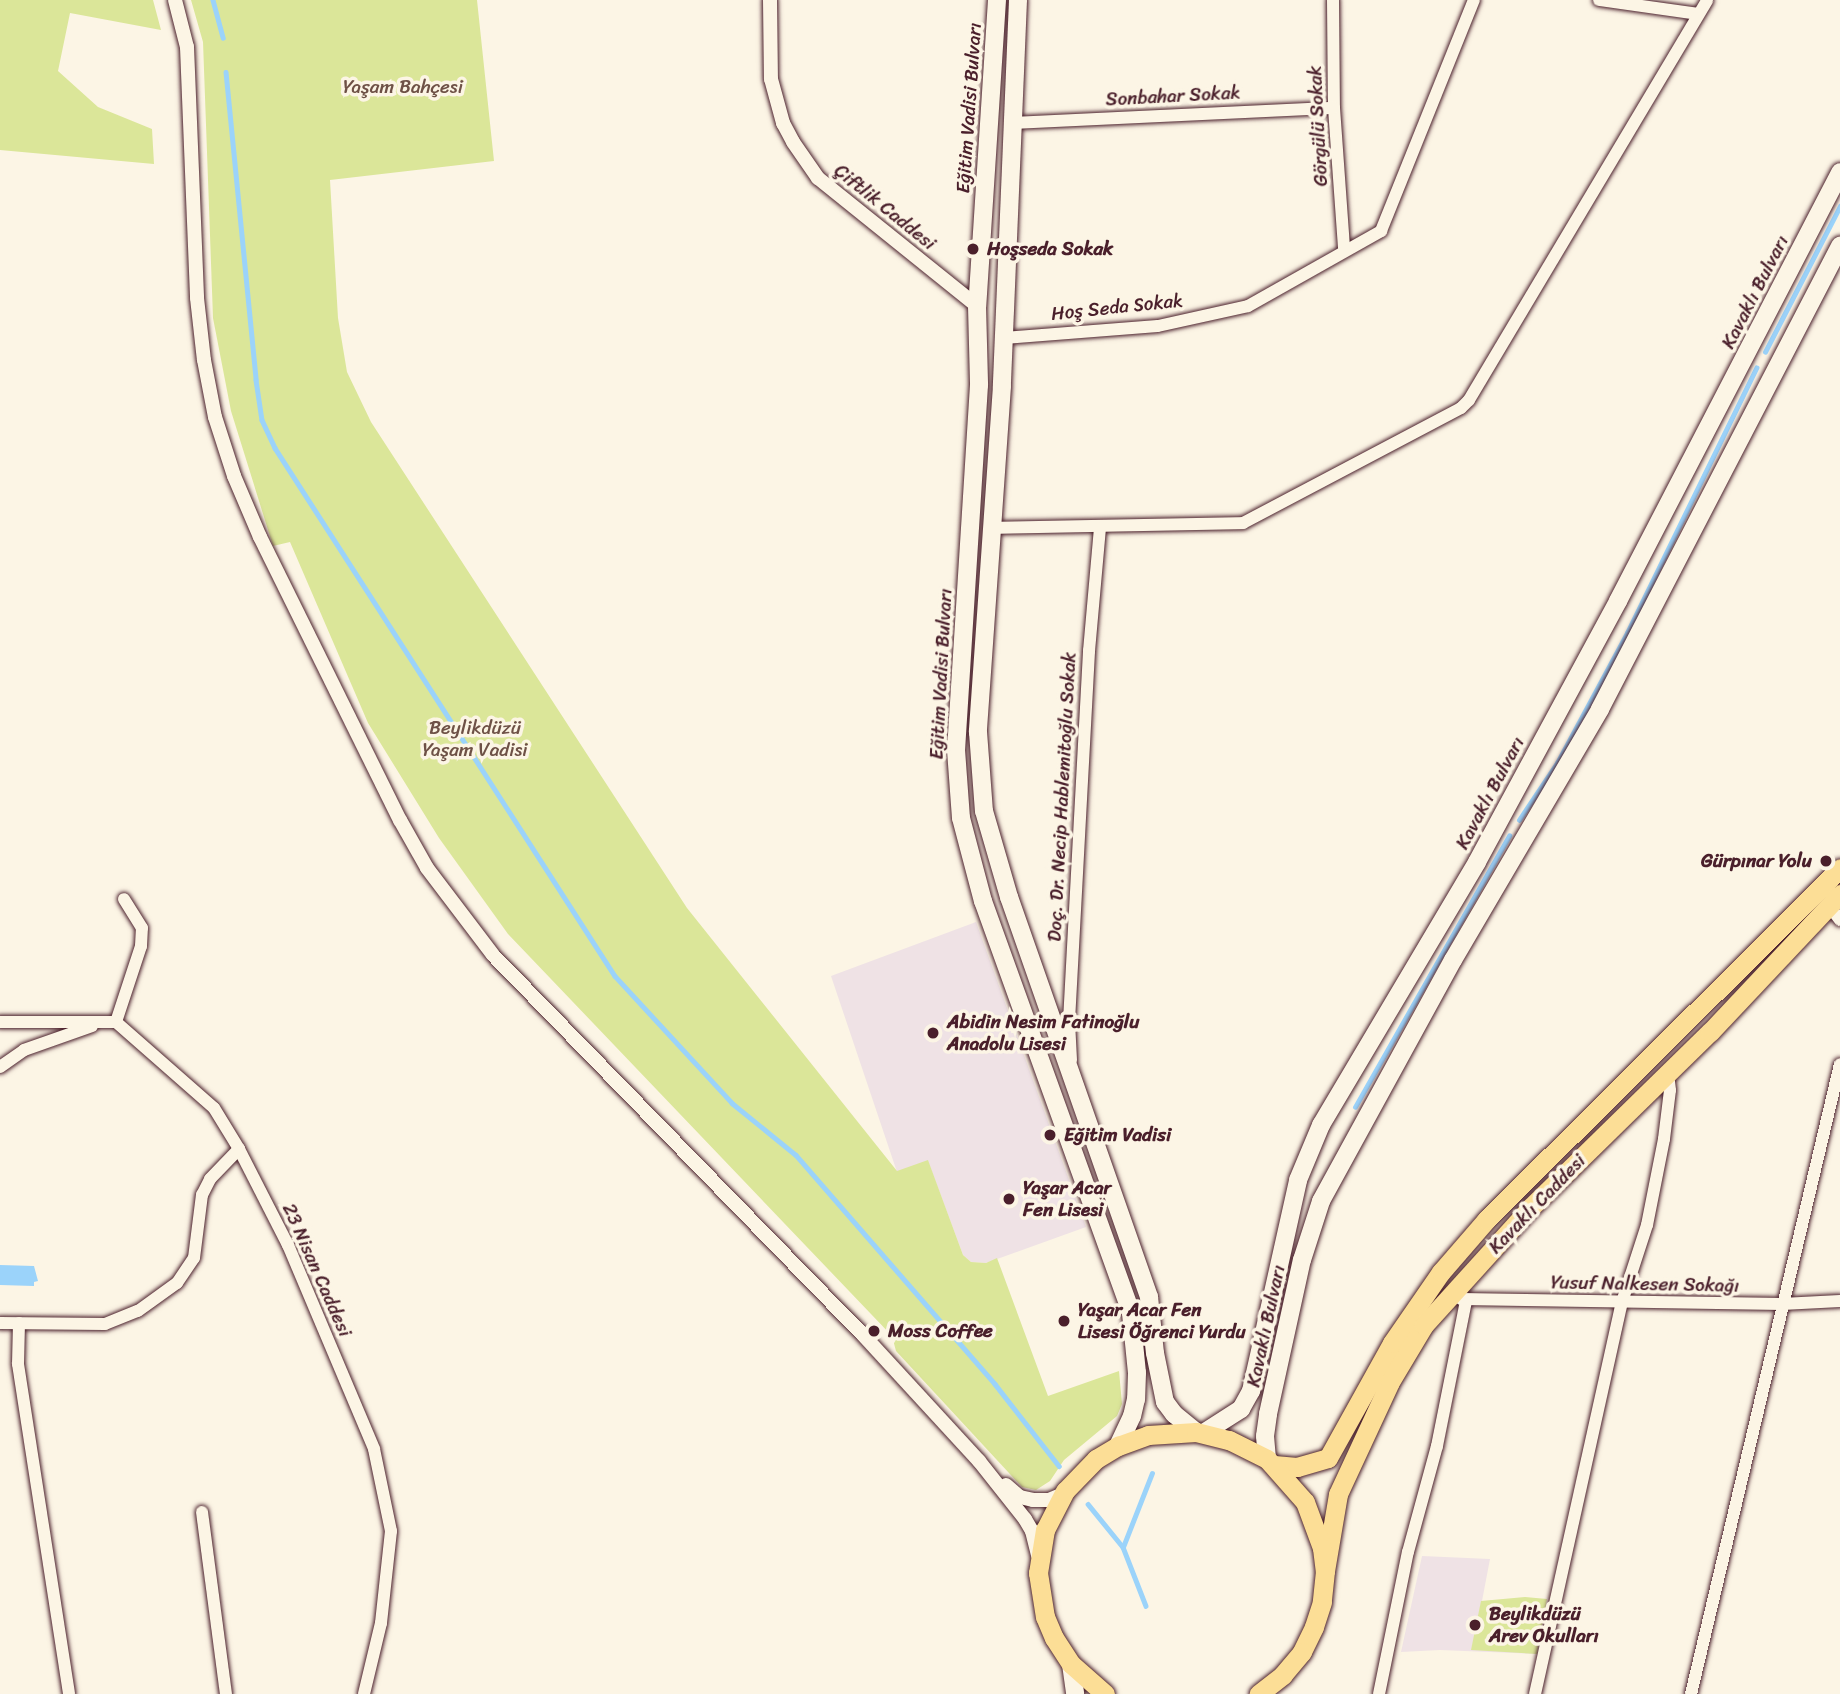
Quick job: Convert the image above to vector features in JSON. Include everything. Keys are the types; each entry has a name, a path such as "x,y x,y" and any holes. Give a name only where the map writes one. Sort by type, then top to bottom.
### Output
{"main road":[{"name":"Eğitim Vadisi Bulvarı","path":"997,0 977,306 979,385 956,750 961,818 983,901 1131,1313 1137,1373 1136,1399 1132,1416 1118,1446"},
{"name":"Eğitim Vadisi Bulvarı","path":"1018,0 1004,338 978,732 984,811 1009,897 1149,1297 1155,1353 1166,1402 1174,1414 1201,1432"},
{"name":"Kavaklı Bulvarı","path":"1201,1432 1241,1409 1251,1391 1298,1180 1321,1125 1476,862 1618,601 1840,172"},
{"name":"Kavaklı Bulvarı","path":"1271,1462 1265,1436 1268,1414 1302,1260 1321,1201 1453,960 1600,709 1840,246"},
{"path":"979,337 1004,338"},
{"name":"Kavaklı Caddesi","path":"1271,1462 1297,1467 1328,1458 1392,1343 1441,1272 1477,1231 1840,867"},
{"name":"Kavaklı Caddesi","path":"1325,1571 1338,1494 1390,1382 1424,1325 1459,1298 1530,1208 1836,906"},
{"path":"1105,1694 1070,1664 1054,1639 1045,1617 1040,1599 1039,1560 1045,1530 1063,1494 1096,1459 1118,1446 1148,1435 1201,1432 1229,1440 1271,1462 1305,1502 1317,1527 1325,1571 1322,1602 1314,1628 1302,1652 1283,1675 1259,1694"},
{"path":"1070,1664 1075,1694"},
{"path":"1278,1694 1283,1675"}],"street":[{"path":"175,0 187,47 197,298 204,360 215,417 234,476 260,537 400,820 427,868 493,955 826,1297 979,1461 1025,1519 1032,1531 1039,1560"},
{"name":"Çiftlik Caddesi","path":"770,0 774,97 793,142 818,178 977,306"},
{"name":"Görgülü Sokak","path":"1333,0 1334,108 1344,249"},
{"name":"Hoş Seda Sokak","path":"1004,338 1158,326 1248,306 1344,249 1381,231 1474,0"},
{"path":"1599,0 1698,14"},
{"path":"992,528 1100,528 1243,523 1461,408 1469,400 1707,0"},
{"name":"Sonbahar Sokak","path":"1013,123 1334,108"},
{"name":"Doç. Dr. Necip Hablemitoğlu Sokak","path":"1071,1068 1069,1021 1089,651 1100,528"},
{"path":"110,1023 141,946 142,928 124,899"},
{"path":"0,1022 110,1023"},
{"path":"0,1067 24,1050 110,1023"},
{"name":"23 Nisan Caddesi","path":"110,1023 214,1108 239,1149 288,1245 374,1448 391,1531 382,1623 364,1694"},
{"path":"1691,1694 1840,1064"},
{"path":"1535,1694 1622,1302 1652,1200 1666,1127 1670,1090 1668,1073"},
{"path":"0,1323 105,1324 138,1311 177,1283 194,1258 202,1195 210,1179 239,1149"},
{"path":"1379,1694 1408,1552 1437,1446 1459,1298"},
{"name":"Yusuf Nalkesen Sokağı","path":"1459,1298 1782,1304 1840,1301"},
{"path":"19,1323 18,1364 69,1694"},
{"path":"979,1461 1025,1499 1049,1500 1063,1494"},
{"path":"202,1512 226,1694"}],"shaded area":[{"path":"976,922 1086,1227 986,1263 971,1262 963,1255 928,1161 897,1172 831,976"},
{"name":"Beylikdüzü Arev Okulları","path":"1422,1556 1490,1559 1482,1601 1547,1599 1537,1654 1440,1650 1401,1652"}],"green space":[{"path":"0,0 153,0 161,30 70,13 58,71 98,107 152,129 154,164 0,150"},
{"name":"Beylikdüzü Yaşam Vadisi","path":"191,0 477,0 494,161 330,180 338,318 347,372 371,422 687,908 897,1171 928,1160 963,1255 971,1262 986,1263 997,1258 1048,1396 1119,1371 1122,1404 1117,1416 1064,1460 1050,1481 1036,1490 1022,1487 896,1351 892,1336 508,934 439,838 368,723 290,542 273,546 231,411 213,318 203,42"},
{"path":"1525,1597 1547,1599 1537,1654 1471,1650 1481,1601"}],"water":[{"path":"0,1265 34,1266 38,1281 34,1282 34,1286 0,1285"}],"waterway":[{"path":"213,0 223,38"},
{"path":"226,72 256,380 262,420 275,448 615,976 732,1103 796,1155 995,1384 1059,1466"},
{"path":"1765,352 1840,206"},
{"path":"1519,820 1557,763 1627,633 1756,368"},
{"path":"1355,1107 1509,836"},
{"path":"1123,1547 1152,1473"},
{"path":"1088,1504 1123,1547 1146,1606"}],"place":[{"name":"Hoşseda Sokak","path":"973,249"},
{"name":"Gürpınar Yolu","path":"1826,861"},
{"name":"Abidin Nesim Fatinoğlu Anadolu Lisesi","path":"933,1033"},
{"name":"Eğitim Vadisi","path":"1050,1135"},
{"name":"Yaşar Acar Fen Lisesi","path":"1009,1199"},
{"name":"Yaşar Acar Fen Lisesi Öğrenci Yurdu","path":"1064,1321"},
{"name":"Moss Coffee","path":"874,1331"},
{"name":"Beylikdüzü Arev Okulları","path":"1475,1625"}],"park label":[{"name":"Yaşam Bahçesi","path":"403,87"}]}
